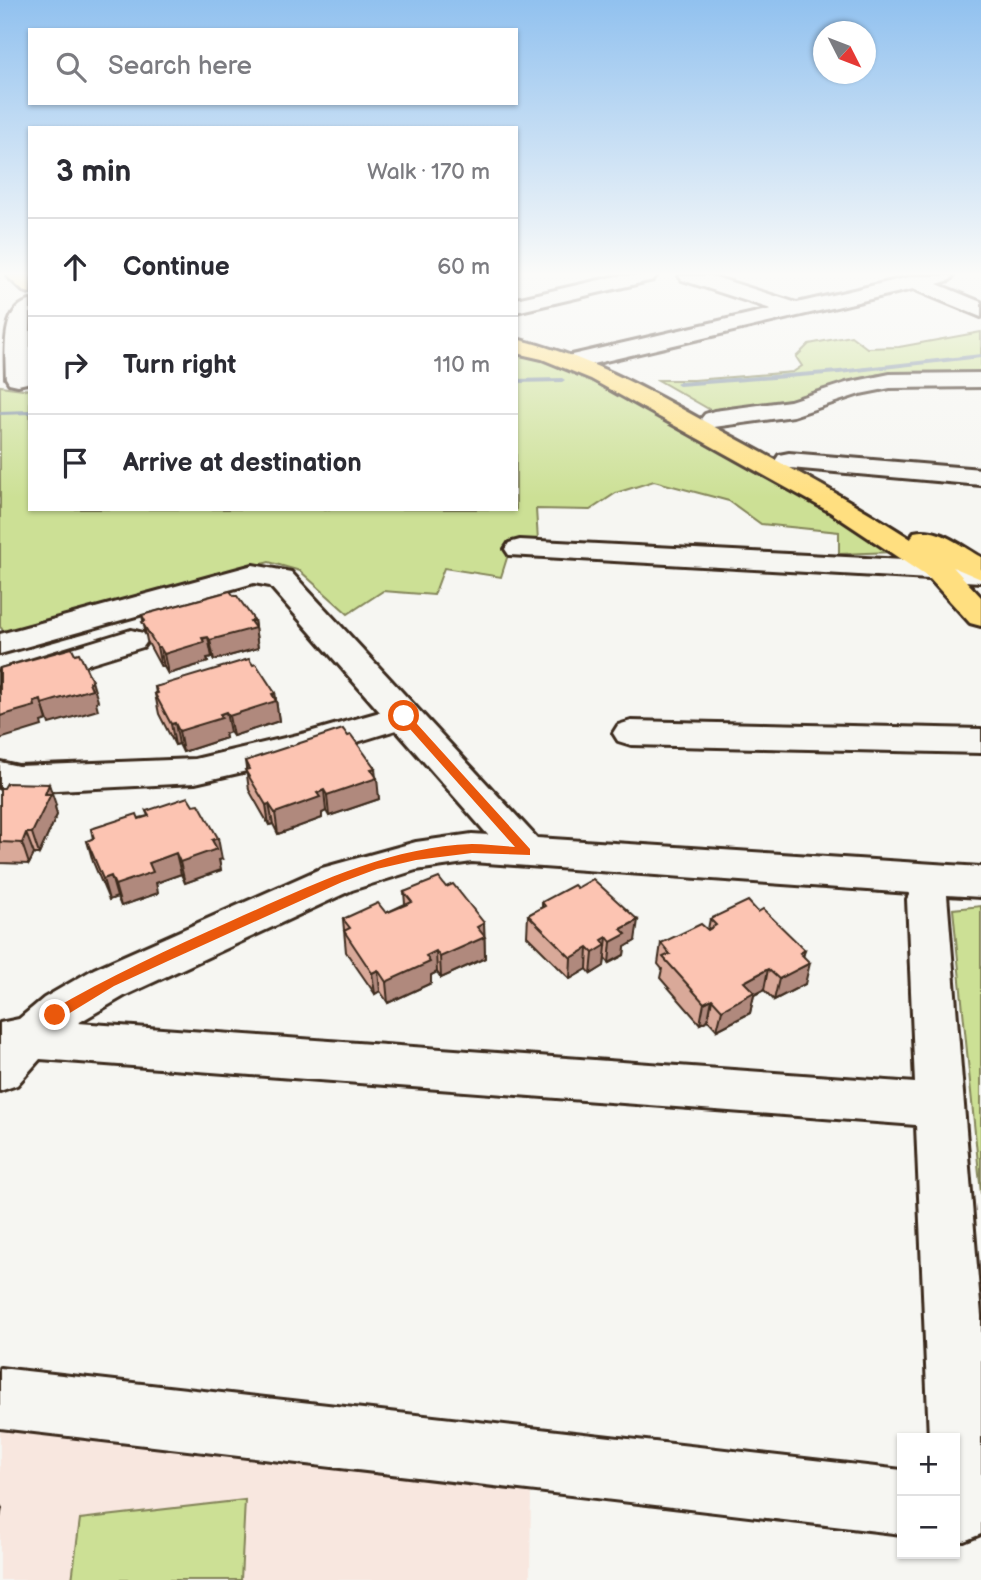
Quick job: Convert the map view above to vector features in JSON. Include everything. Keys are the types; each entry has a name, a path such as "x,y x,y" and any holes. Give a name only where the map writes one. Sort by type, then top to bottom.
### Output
{"main road":[{"path":"532,350 583,360 649,383 981,572"},
{"path":"575,350 580,351 583,360 600,374 840,506 940,571 981,616"}],"street":[{"path":"18,378 19,350"},
{"path":"583,360 628,350"},
{"path":"714,419 793,408 855,388 890,382 981,380"},
{"path":"789,461 981,477"},
{"path":"520,549 981,572"},
{"path":"0,645 253,574 280,579 526,852"},
{"path":"0,681 131,640"},
{"path":"0,775 18,779 195,771 312,744 404,716"},
{"path":"631,733 981,741"},
{"path":"10,1049 60,1011 110,982 337,879 375,865 416,856 472,848 813,873 981,882"},
{"path":"928,898 941,1106 966,1292 964,1509 960,1509"},
{"path":"10,1049 941,1106"},
{"path":"0,1398 897,1501"}],"shaded area":[{"path":"0,1429 531,1486 530,1580 0,1580"}],"green space":[{"path":"803,350 981,350 981,374 878,374 809,396 714,412 658,380 694,380 793,372 802,366 796,357"},
{"path":"518,354 546,360 612,388 827,505 893,552 839,554 839,532 761,524 729,501 654,481 616,493 590,510 536,509 538,541 512,542 501,577 444,568 434,595 383,591 348,614 300,571 269,562 6,633 0,627 0,386 28,390 28,511 518,511"},
{"path":"981,906 981,1194 953,909"},
{"path":"245,1500 241,1580 72,1580 80,1519"}],"building":[{"path":"230,591 237,596 254,620 250,621 255,628 210,640 208,637 202,638 204,642 164,654 142,622 145,621 142,615"},
{"path":"72,648 75,654 79,653 92,681 89,682 92,689 42,704 41,700 34,702 35,706 0,716 0,668"},
{"path":"249,659 253,665 256,664 275,693 272,694 276,701 229,716 226,712 220,714 222,718 179,731 175,723 171,724 155,694 158,693 155,687"},
{"path":"343,729 348,736 351,735 375,768 371,769 377,778 327,795 324,790 317,793 320,797 275,813 269,804 266,805 245,770 249,769 245,761"},
{"path":"7,783 49,784 45,794 51,794 32,833 26,833 22,843 0,842 0,788 4,788"},
{"path":"188,797 193,805 199,804 218,838 212,840 217,849 180,862 176,853 149,863 153,872 115,885 111,876 103,879 87,841 94,838 91,829 137,814 139,819 149,816 146,811"},
{"path":"439,878 446,887 453,884 484,923 477,927 485,937 440,957 436,951 426,956 430,962 386,982 378,970 372,973 344,931 350,928 343,919 378,903 386,913 412,902 404,892"},
{"path":"593,879 638,920 621,929 626,934 611,942 607,937 602,940 606,945 593,953 588,948 571,958 528,915 545,906 542,902 574,885 577,888"},
{"path":"748,901 758,912 763,909 805,950 800,953 810,963 779,979 768,969 744,982 754,992 722,1010 712,999 704,1003 663,957 670,954 661,943 701,924 708,930 716,925 710,919"}],"waterway":[{"path":"679,384 839,372 981,356"},
{"path":"518,381 562,380"},
{"path":"0,413 28,412"}],"route":[{"path":"55,1015 110,982 163,957 337,879 375,865 472,848 526,852 404,716"}]}
